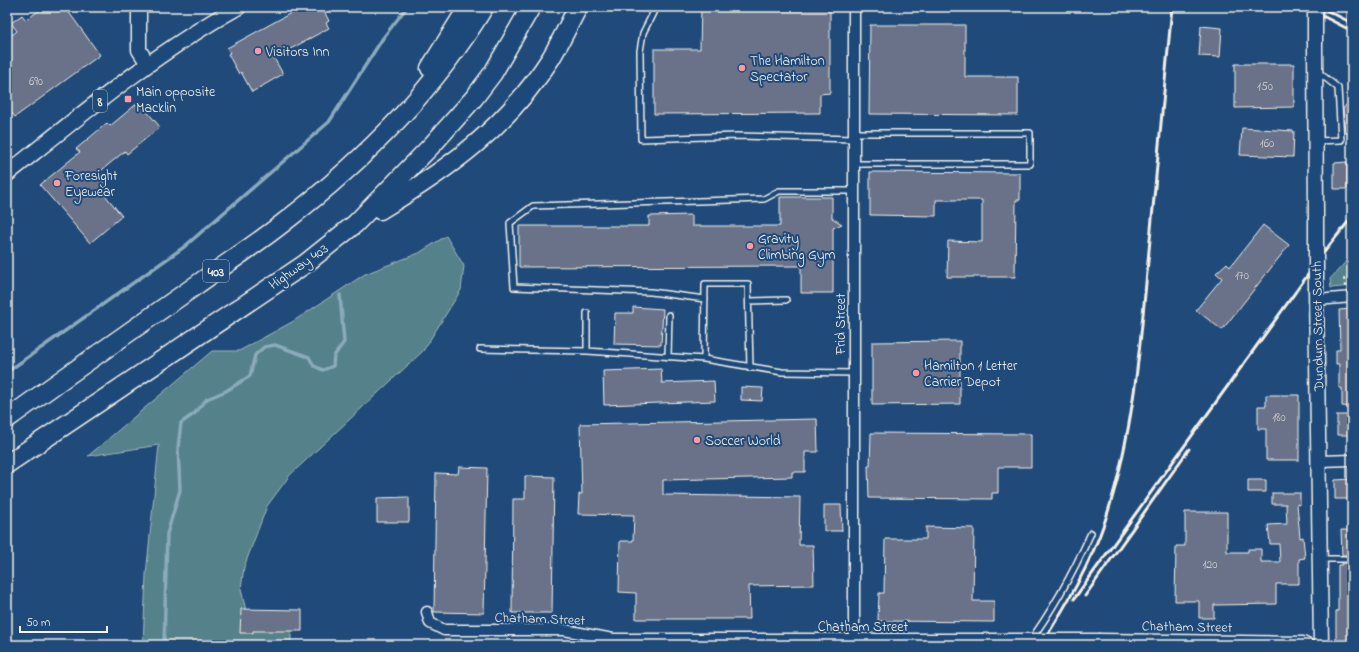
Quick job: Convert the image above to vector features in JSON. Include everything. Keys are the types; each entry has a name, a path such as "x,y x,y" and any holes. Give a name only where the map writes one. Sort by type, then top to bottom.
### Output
{"highway":[{"path":"410,106 425,75 468,7"},
{"name":"403","path":"7,419 282,224 352,166 410,106 465,39 484,7"},
{"name":"Highway 403","path":"7,464 305,264 355,224 433,144 474,98 493,73 531,7"},
{"path":"355,224 427,181 462,156 495,127 525,94 551,58 578,7"}],"main road":[{"path":"139,7 139,50 148,64"},
{"name":"8","path":"7,174 148,64 185,39 238,7"},
{"name":"Dundurn Street South","path":"1315,7 1316,295 1320,461 1321,645"}],"street":[{"name":"Frid Street","path":"853,643 854,7"},
{"path":"1316,295 1349,297"},
{"path":"1320,461 1352,460"},
{"name":"Chatham Street","path":"427,612 430,623 444,630 564,630 618,639 853,643 1004,639 1100,639 1303,642 1309,645"}],"lane":[{"path":"656,7 643,34 640,51 641,139 738,136 1030,133 1030,164 854,164"},
{"path":"1315,70 1338,88 1341,140 1315,141"},
{"path":"705,299 651,292 514,287 510,223 532,206 764,199 779,191 854,191"},
{"path":"704,359 705,284 748,284 750,368"},
{"path":"749,301 786,300"},
{"path":"587,313 587,351"},
{"path":"668,357 669,315"},
{"path":"480,349 587,351 704,359 750,368 782,372 854,372"},
{"path":"1027,645 1050,614 1076,566 1091,533"},
{"path":"1321,559 1352,559"}],"path":[{"path":"1349,297 1344,278 1352,277"}],"green space":[{"path":"446,236 464,266 461,290 423,351 290,475 267,506 244,567 241,589 249,624 291,626 291,645 143,645 146,575 159,445 88,456 212,351 239,351 292,322 365,274 419,253"},
{"path":"1352,255 1352,286 1331,288 1330,279"}],"building":[{"path":"44,7 65,7 100,55 15,117 7,107 7,39 17,31 11,23 22,15 26,20"},
{"name":"Visitors Inn","path":"302,7 322,7 329,21 326,23 329,28 274,58 283,74 252,92 241,72 239,74 228,54 230,53 227,48"},
{"name":"The Hamilton Spectator","path":"701,7 830,7 830,93 820,94 820,113 654,114 654,49 700,49"},
{"path":"870,25 965,25 965,77 1018,77 1018,115 869,114"},
{"path":"1201,26 1222,28 1220,57 1199,56"},
{"path":"1235,64 1294,64 1294,107 1235,108"},
{"path":"1352,97 1352,137 1345,132 1343,109"},
{"path":"139,102 160,127 127,154 125,151 97,174 107,186 101,190 122,216 90,243 40,185 80,152 76,149 107,123 110,126"},
{"path":"1242,128 1294,131 1293,157 1240,155"},
{"path":"1347,162 1347,189 1334,189 1334,163"},
{"path":"870,172 1020,173 1020,200 1016,200 1015,277 947,277 948,241 982,242 982,200 936,200 936,216 870,215"},
{"path":"780,197 832,197 832,218 842,224 833,228 833,293 801,293 801,266 519,267 519,226 649,226 649,216 692,215 692,226 780,226"},
{"path":"1263,225 1289,245 1222,330 1196,310 1222,278 1216,273 1227,263 1230,267"},
{"path":"633,307 663,309 661,345 614,344 615,313 633,313"},
{"path":"1352,309 1352,407 1342,406 1342,388 1339,388 1339,364 1336,364 1336,350 1340,350 1339,310"},
{"name":"Hamilton 1 Letter Carrier Depot","path":"960,341 960,404 872,405 872,342"},
{"path":"661,369 662,383 714,381 715,401 604,405 603,371"},
{"path":"741,387 763,388 762,401 741,400"},
{"path":"1266,395 1299,395 1299,460 1266,460 1266,429 1258,429 1258,406 1266,406"},
{"path":"1337,415 1350,415 1350,435 1337,435"},
{"path":"817,419 818,452 805,452 805,472 792,472 792,477 663,480 663,495 800,497 799,545 813,545 814,585 749,586 750,619 636,619 636,593 619,592 620,541 633,541 634,515 578,514 579,494 582,494 580,424"},
{"path":"871,433 1031,434 1031,467 998,467 998,493 992,493 992,499 869,498 868,466 870,466"},
{"path":"459,467 487,468 484,613 434,612 436,473 458,474"},
{"path":"525,476 554,477 552,613 512,613 513,499 525,499"},
{"path":"1352,479 1352,499 1335,499 1335,480"},
{"path":"1248,480 1266,480 1266,492 1248,492"},
{"path":"1272,493 1300,493 1300,505 1297,504 1300,538 1303,537 1305,558 1299,559 1299,584 1276,584 1276,604 1214,605 1214,618 1199,618 1199,601 1175,601 1176,546 1185,546 1185,512 1227,512 1227,552 1248,552 1248,549 1261,549 1261,562 1280,562 1279,544 1270,544 1268,525 1287,524 1286,504 1272,504"},
{"path":"409,497 409,522 377,522 377,498"},
{"path":"824,505 841,505 842,531 824,531"},
{"path":"926,527 974,528 973,601 994,601 994,622 878,621 879,593 884,593 885,539 926,539"},
{"path":"1341,530 1352,530 1352,555 1342,555"},
{"path":"1342,563 1352,563 1352,645 1336,645 1338,565 1342,565"},
{"path":"241,609 302,610 302,631 253,631 253,633 240,633"}],"waterway":[{"path":"7,372 184,247 329,122 383,38 407,7"},
{"path":"164,645 167,534 180,490 178,448 181,423 195,413 207,399 226,391 250,376 255,355 264,347 275,345 309,357 314,366 323,370 333,366 334,356 344,342 340,295"}],"railway":[{"path":"1041,645 1085,569 1099,537 1115,489 1129,425 1145,294 1172,7"},
{"path":"1305,7 1352,31"},
{"path":"1320,7 1352,23"},
{"path":"1074,599 1328,247 1352,217"},
{"path":"1085,596 1189,449"}],"place":[{"name":"Visitors Inn","path":"258,51"},
{"name":"The Hamilton Spectator","path":"742,68"},
{"name":"Main opposite Macklin","path":"128,99"},
{"name":"Foresight Eyewear","path":"57,183"},
{"name":"Gravity Climbing Gym","path":"750,246"},
{"name":"Hamilton 1 Letter Carrier Depot","path":"916,373"},
{"name":"Soccer World","path":"697,440"}]}
